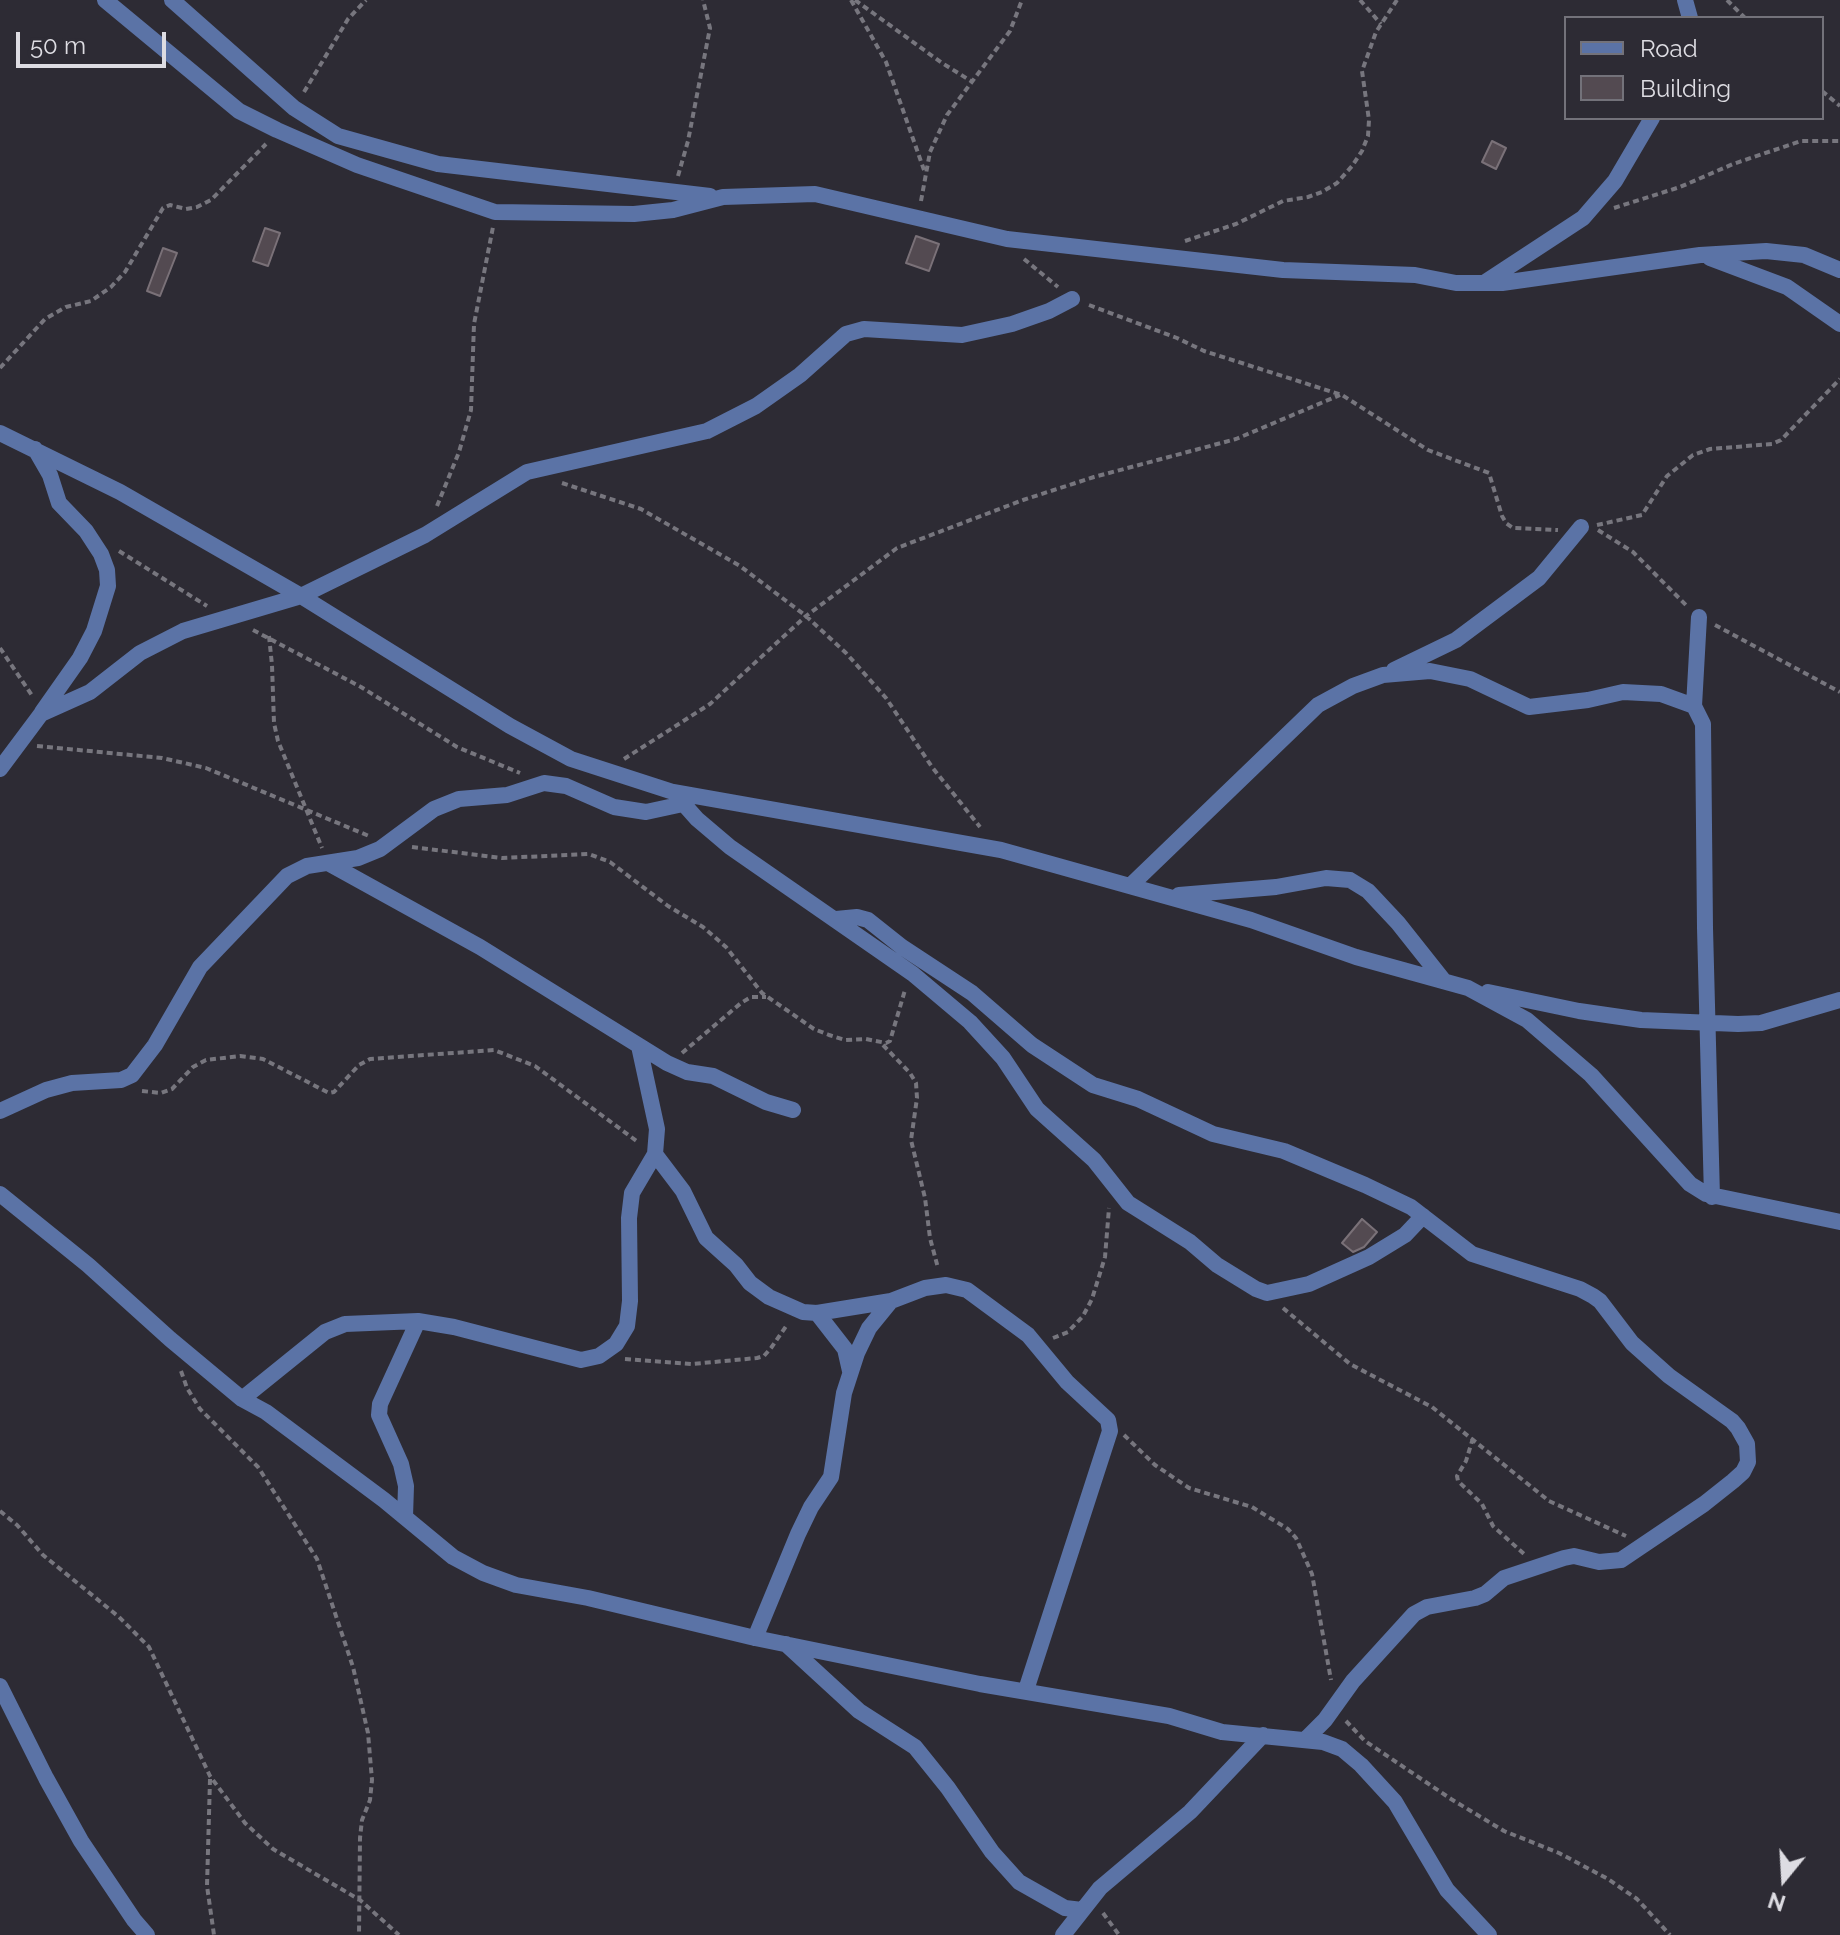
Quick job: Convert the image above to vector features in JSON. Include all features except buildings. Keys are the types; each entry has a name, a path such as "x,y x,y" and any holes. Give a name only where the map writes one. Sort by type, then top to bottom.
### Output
{"street":[{"path":"105,0 239,111 357,165 495,212 634,214 673,210 723,197"},
{"path":"172,0 294,108 338,136 438,164 723,197 815,194 1007,239 1283,270 1415,275 1456,283 1482,284 1700,255 1766,251 1804,255 1840,270"},
{"path":"1482,284 1583,218 1615,181 1651,120"},
{"path":"1700,255 1787,287 1840,324"},
{"path":"41,714 90,692 140,653 183,631 301,596 425,535 527,472 707,431 756,406 789,383 846,334 864,329 962,335 1012,324 1072,299"},
{"path":"0,433 120,492 301,596 510,726 571,759 678,798 1001,850 1251,920 1356,957 1468,988 1579,1011 1641,1020 1761,1023 1840,1000"},
{"path":"0,769 80,658 94,631 108,586 107,570 101,554 86,531 59,503 50,475 35,449"},
{"path":"1130,886 1318,705 1468,632 1539,578 1581,527"},
{"path":"1699,617 1694,706 1703,724 1712,1197"},
{"path":"1383,675 1430,671 1470,679 1529,707 1623,692 1661,694 1694,706"},
{"path":"0,1111 46,1090 72,1083 121,1080 132,1075 200,967 287,876 307,866 358,858 380,849 434,809 459,799 507,795 544,783 566,786 614,807 646,812 678,798"},
{"path":"678,798 730,847 913,974 970,1022 1003,1058 1037,1109 1094,1160 1128,1203 1256,1289 1267,1293 1309,1284 1369,1257 1405,1235 1423,1216"},
{"path":"328,863 480,947 667,1063 687,1072 713,1076 766,1102 793,1110"},
{"path":"1166,896 1276,887 1326,878 1350,880 1368,891 1398,923 1444,981"},
{"path":"836,919 857,917 868,920 902,947 972,993 1032,1045 1093,1085 1153,1105 1213,1134 1284,1151 1377,1190 1411,1207 1472,1254 1593,1296 1632,1343 1669,1376 1738,1428 1747,1444 1748,1462 1743,1472 1704,1504 1641,1547 1613,1562 1574,1556 1504,1578 1485,1594 1427,1607 1414,1614 1306,1739"},
{"path":"1468,988 1527,1020 1591,1075 1690,1184 1712,1197 1840,1222"},
{"path":"242,1399 325,1332 345,1324 418,1321 454,1327 581,1360 599,1356 616,1344 627,1326 630,1301 629,1218 632,1193 655,1154 657,1129 639,1046"},
{"path":"655,1154 683,1191 706,1238 736,1265 750,1283 769,1297 810,1313 845,1349 851,1372"},
{"path":"0,1194 88,1265 242,1399 266,1412 453,1557 483,1573 516,1585 980,1684 1169,1716 1222,1732 1323,1742 1342,1749 1395,1802 1447,1890 1489,1935"},
{"path":"810,1313 891,1301 925,1288 946,1285 967,1290 1035,1342 1067,1382 1108,1420 1110,1431 1026,1690"},
{"path":"755,1638 798,1534 831,1477 844,1393 851,1372 869,1328 891,1301"},
{"path":"405,1517 406,1486 401,1464 379,1415 380,1404 418,1321"},
{"path":"785,1643 859,1711 915,1747 992,1852 1019,1882 1065,1908 1086,1905"},
{"path":"0,1686 33,1755 81,1841 147,1935"},
{"path":"1063,1935 1109,1880 1190,1812 1263,1735"}],"path":[{"path":"294,108 348,19 366,0"},
{"path":"673,193 688,141 710,28 703,0"},
{"path":"853,0 971,81"},
{"path":"853,0 886,62 925,172"},
{"path":"919,219 930,152 947,115 1010,31 1022,0"},
{"path":"1360,0 1381,24"},
{"path":"1175,244 1236,224 1283,201 1322,192 1337,183 1362,151 1368,136 1369,120 1362,71 1381,24 1397,0"},
{"path":"1727,0 1743,16"},
{"path":"1824,93 1840,106"},
{"path":"0,368 45,319 66,307 91,301 111,287 125,272 163,208 170,205 186,209 211,200 255,158 277,130"},
{"path":"1583,218 1680,187 1733,164 1801,141 1840,141"},
{"path":"425,535 459,452 471,410 474,324 495,212"},
{"path":"1007,239 1026,261 1072,299 1204,351 1342,395 1428,450 1489,473 1502,516 1513,528 1565,530 1642,515 1667,476 1693,455 1710,449 1772,444 1781,440 1840,379"},
{"path":"607,770 710,704 806,616 897,548 1080,481 1236,439 1342,395"},
{"path":"558,482 641,509 740,566 806,616 846,653 886,698 966,813 1001,850"},
{"path":"1581,527 1595,529 1633,552 1699,617 1840,692"},
{"path":"112,547 226,618 269,636 361,687 457,747 544,783"},
{"path":"269,636 276,732 328,863"},
{"path":"0,648 25,682 41,714"},
{"path":"18,745 106,751 162,758 206,768 388,843 502,858 589,854 610,862 668,906 703,927 726,947 758,989 768,997 814,1029 845,1040 866,1039 882,1044 910,1073 916,1083 917,1098 911,1140 935,1260 946,1285"},
{"path":"882,1044 890,1041 906,986 913,974"},
{"path":"667,1063 741,1003 751,997 768,997"},
{"path":"104,1082 161,1093 172,1089 193,1067 206,1060 240,1056 263,1059 329,1093 334,1092 359,1065 370,1059 494,1050 535,1066 655,1154"},
{"path":"1035,1342 1063,1336 1083,1316 1092,1299 1105,1257 1109,1225 1108,1176"},
{"path":"1267,1293 1329,1349 1374,1379 1416,1397 1473,1437 1549,1501 1622,1533 1641,1547"},
{"path":"599,1356 660,1363 757,1358 764,1356 784,1326 810,1313"},
{"path":"170,1339 187,1388 200,1409 258,1467 317,1559 353,1667 368,1733 372,1780 360,1838 359,1935"},
{"path":"1108,1420 1171,1478 1204,1494 1252,1507 1288,1529 1296,1538 1312,1574 1335,1705 1348,1724 1378,1750 1504,1831 1559,1853 1608,1879 1637,1899 1670,1935"},
{"path":"1473,1437 1457,1476 1458,1481 1482,1504 1493,1526 1522,1550 1530,1563 1527,1570"},
{"path":"0,1511 43,1555 119,1617 149,1647 210,1776 245,1823 273,1849 360,1900 399,1935"},
{"path":"210,1776 207,1886 214,1935"},
{"path":"1086,1905 1119,1935"}]}
